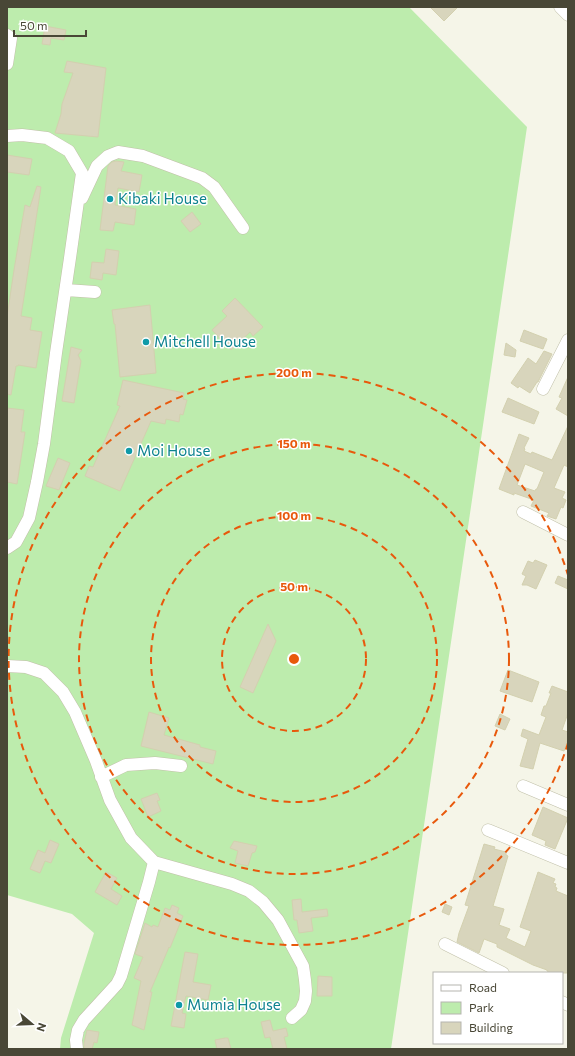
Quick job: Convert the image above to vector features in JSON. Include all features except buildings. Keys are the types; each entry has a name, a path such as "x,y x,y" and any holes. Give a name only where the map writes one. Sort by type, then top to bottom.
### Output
{"street":[{"path":"560,7 568,15"},
{"path":"7,35 11,38 7,64"},
{"path":"7,136 22,135 47,138 69,151 82,173 44,444 29,518 16,542 7,548"},
{"path":"77,208 97,166 108,156 118,152 143,156 202,178 214,187 243,228"},
{"path":"66,290 95,292"},
{"path":"543,389 568,340"},
{"path":"523,512 568,535"},
{"path":"7,666 26,666 44,673 63,692 76,712 110,800 131,838 154,862 232,884 249,891 263,902 278,920 303,966 306,991 305,1001 301,1010 292,1018"},
{"path":"101,777 126,766 155,763 181,766"},
{"path":"523,786 568,805"},
{"path":"488,830 568,863"},
{"path":"77,1049 76,1040 78,1030 84,1020 117,984 121,976 154,862"},
{"path":"445,944 501,972"}],"green space":[{"path":"7,7 409,7 527,127 391,1049 60,1049 61,1038 94,933 72,914 7,895"}],"place":[{"name":"Kibaki House","path":"110,199"},
{"name":"Mitchell House","path":"146,342"},
{"name":"Moi House","path":"129,451"},
{"name":"Mumia House","path":"179,1005"}]}
